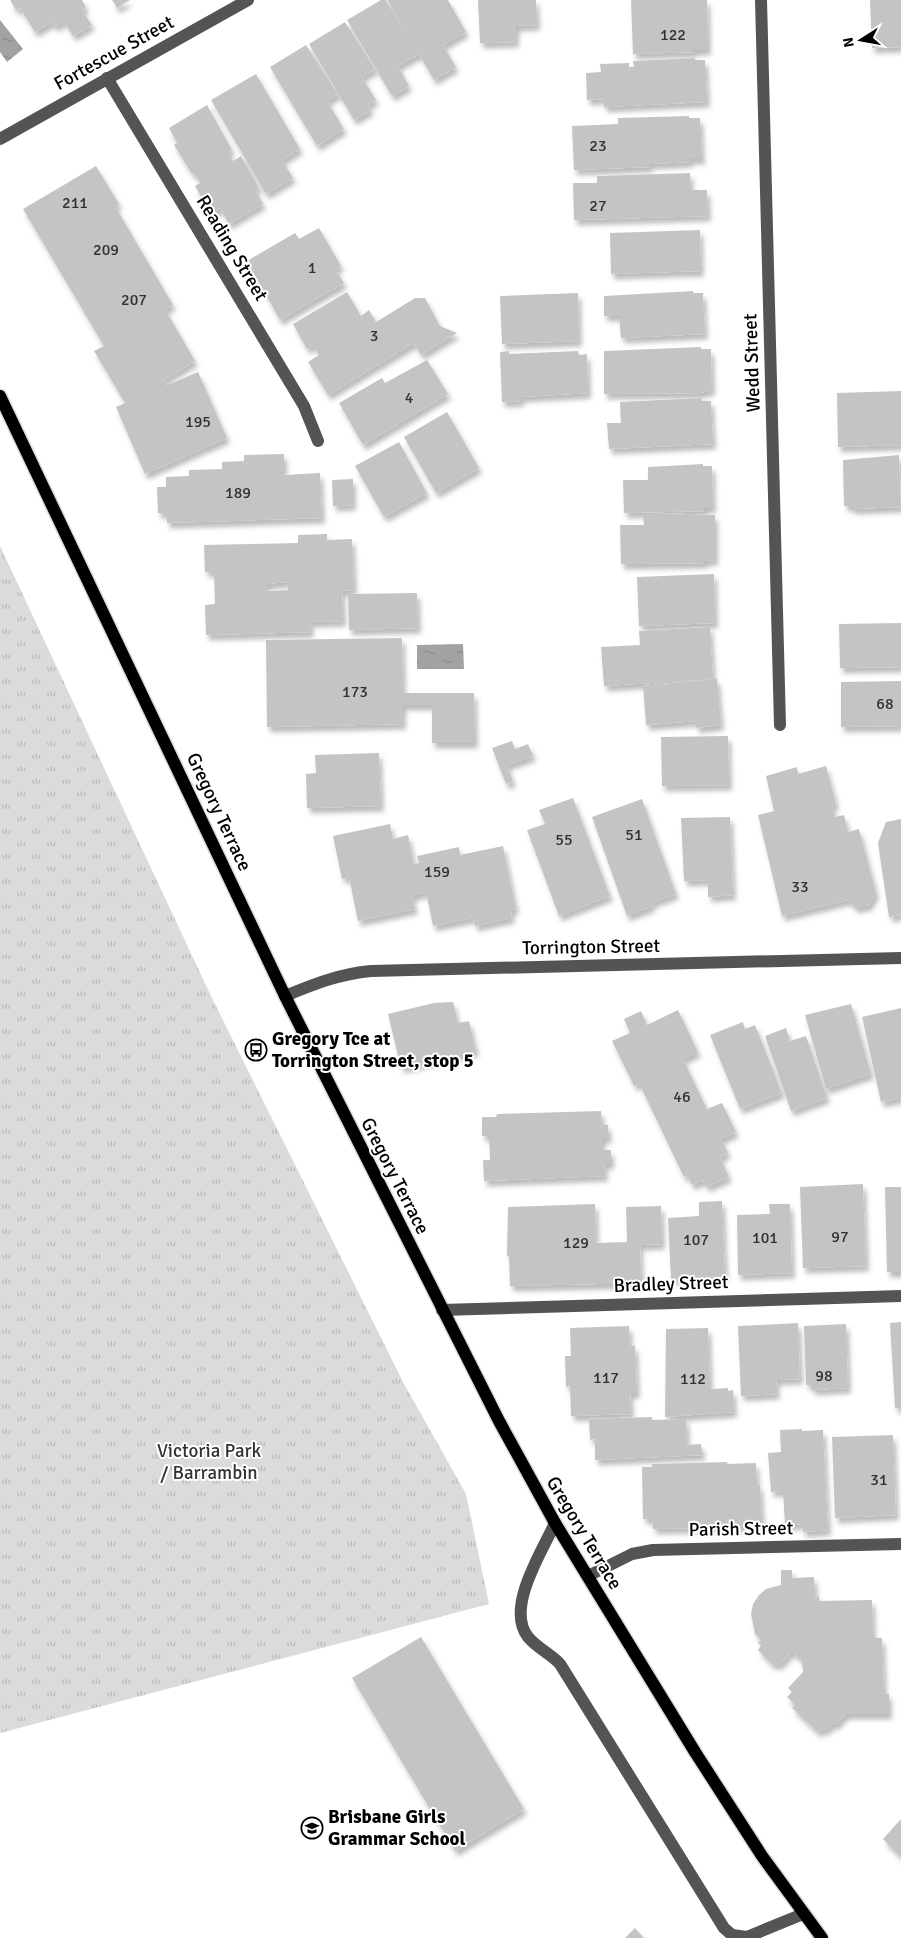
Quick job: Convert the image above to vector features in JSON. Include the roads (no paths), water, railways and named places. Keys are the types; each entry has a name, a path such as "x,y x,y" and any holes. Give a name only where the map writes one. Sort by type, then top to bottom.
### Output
{"main road":[{"name":"Gregory Terrace","path":"0,396 285,996 499,1421 555,1523 695,1752 762,1856 822,1938"}],"street":[{"name":"Fortescue Street","path":"0,139 247,0"},
{"name":"Wedd Street","path":"761,0 780,725"},
{"name":"Reading Street","path":"107,78 304,406 318,441"},
{"name":"Torrington Street","path":"285,996 326,979 371,972 901,958"},
{"name":"Bradley Street","path":"442,1310 901,1296"},
{"path":"555,1523 522,1599 520,1620 523,1630 529,1639 552,1655 560,1664 724,1928 732,1935 747,1937 756,1935 803,1914"},
{"name":"Parish Street","path":"588,1576 632,1554 653,1550 901,1544"}],"water":[{"path":"0,20 23,49 7,62 0,52"},
{"path":"463,644 464,669 417,669 417,645"}],"place":[{"name":"Gregory Tce at Torrington Street, stop 5","path":"256,1050"},
{"name":"Brisbane Girls Grammar School","path":"312,1828"}],"park label":[{"name":"Victoria Park / Barrambin","path":"209,1462"}]}
